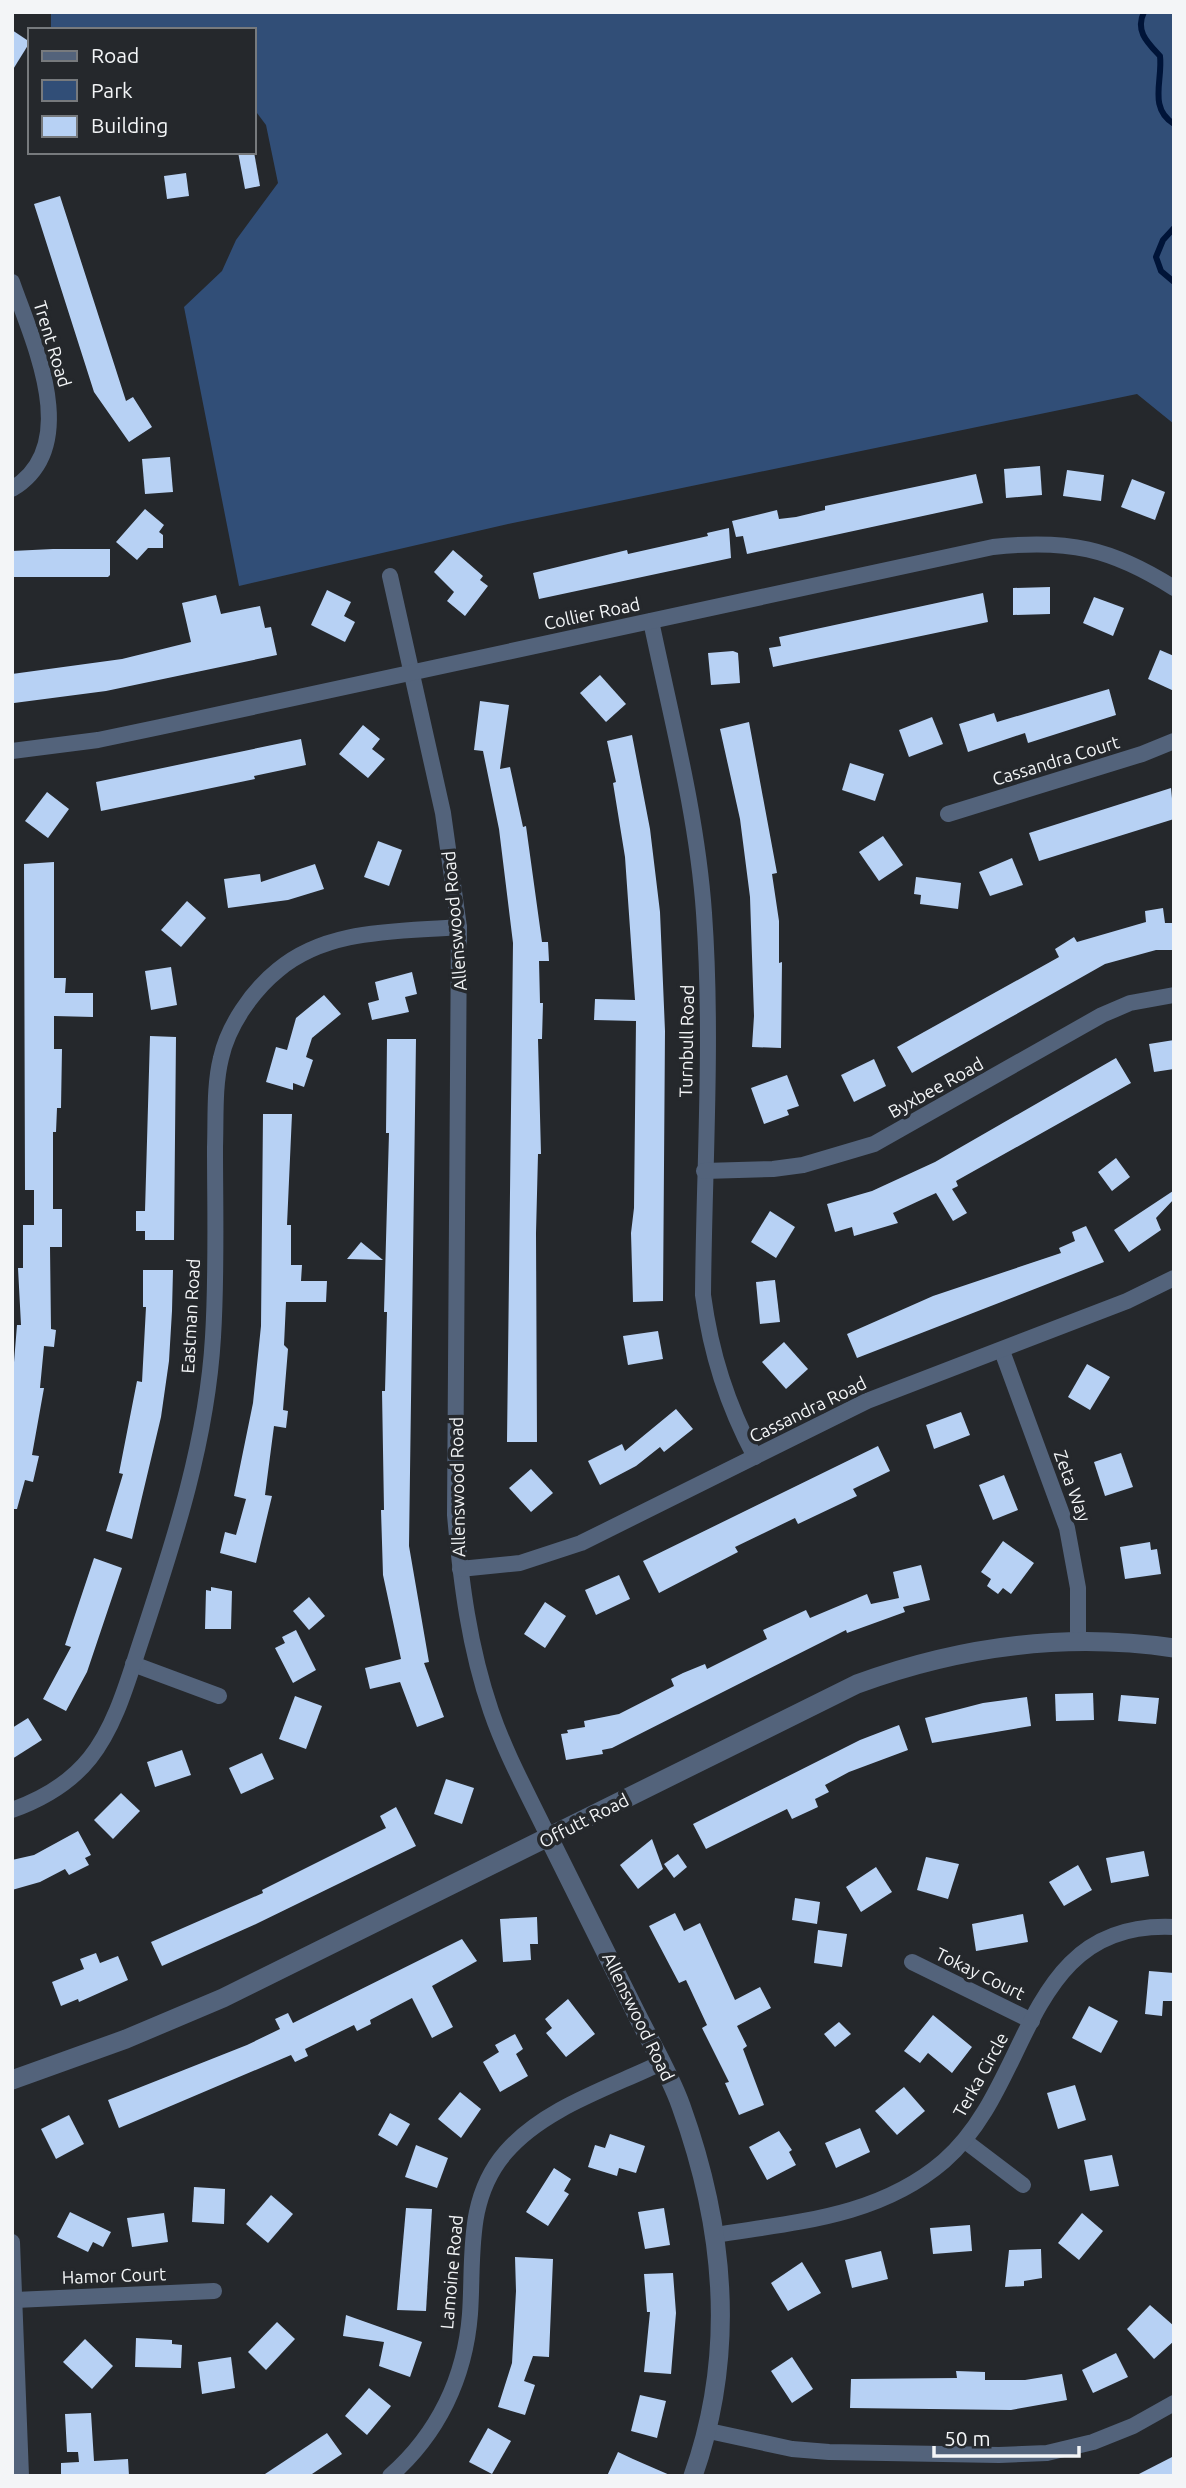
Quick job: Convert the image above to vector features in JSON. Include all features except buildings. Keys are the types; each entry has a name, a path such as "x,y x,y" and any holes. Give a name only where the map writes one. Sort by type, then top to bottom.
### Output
{"street":[{"name":"Trent Road","path":"12,282 50,403 49,428 43,449 32,471 12,489"},
{"name":"Collier Road","path":"12,751 110,737 993,547 1033,543 1067,544 1104,551 1140,567 1174,588"},
{"name":"Allenswood Road","path":"390,576 443,813 459,927 455,1515 466,1617 491,1711 549,1838 680,2103 695,2147 715,2235 722,2322 718,2376 709,2431 693,2476"},
{"name":"Turnbull Road","path":"650,621 696,835 704,911 707,975 703,1295 709,1342 731,1412 755,1457"},
{"name":"Cassandra Court","path":"948,814 1142,754 1174,741"},
{"name":"Eastman Road","path":"12,1810 70,1780 92,1756 110,1726 178,1527 196,1456 213,1338 216,1099 221,1058 232,1026 277,970 304,953 333,940 365,934 459,927"},
{"name":"Byxbee Road","path":"704,1171 783,1168 837,1157 874,1144 1102,1015 1130,1003 1174,995"},
{"name":"Cassandra Road","path":"460,1569 520,1563 550,1555 867,1401 1127,1301 1174,1278"},
{"name":"Zeta Way","path":"1002,1351 1067,1528 1078,1588 1078,1641"},
{"name":"Offutt Road","path":"12,2080 126,2039 223,1998 868,1680 960,1653 1078,1641 1174,1647"},
{"path":"133,1664 219,1696"},
{"name":"Terka Circle","path":"715,2235 863,2208 920,2180 965,2141 1000,2086 1055,1979 1074,1957 1095,1942 1124,1931 1174,1927"},
{"name":"Tokay Court","path":"912,1962 1032,2021"},
{"name":"Lamoine Road","path":"390,2476 433,2430 451,2397 470,2316 473,2225 479,2199 490,2174 525,2133 546,2119 661,2063"},
{"path":"965,2141 1023,2185"},
{"path":"12,2242 21,2476"},
{"name":"Hamor Court","path":"15,2300 214,2291"},
{"path":"709,2431 792,2449 817,2451 1035,2454 1093,2442 1133,2426 1174,2403"}],"green space":[{"path":"51,12 1174,12 1174,424 1137,394 508,524 239,586 184,307 222,271 236,240 278,183 266,125 256,112 256,28 51,28"}],"waterway":[{"path":"1144,12 1142,31 1160,56 1158,93 1161,110 1174,124"},
{"path":"1174,228 1163,240 1156,257 1161,271 1174,282"}]}
